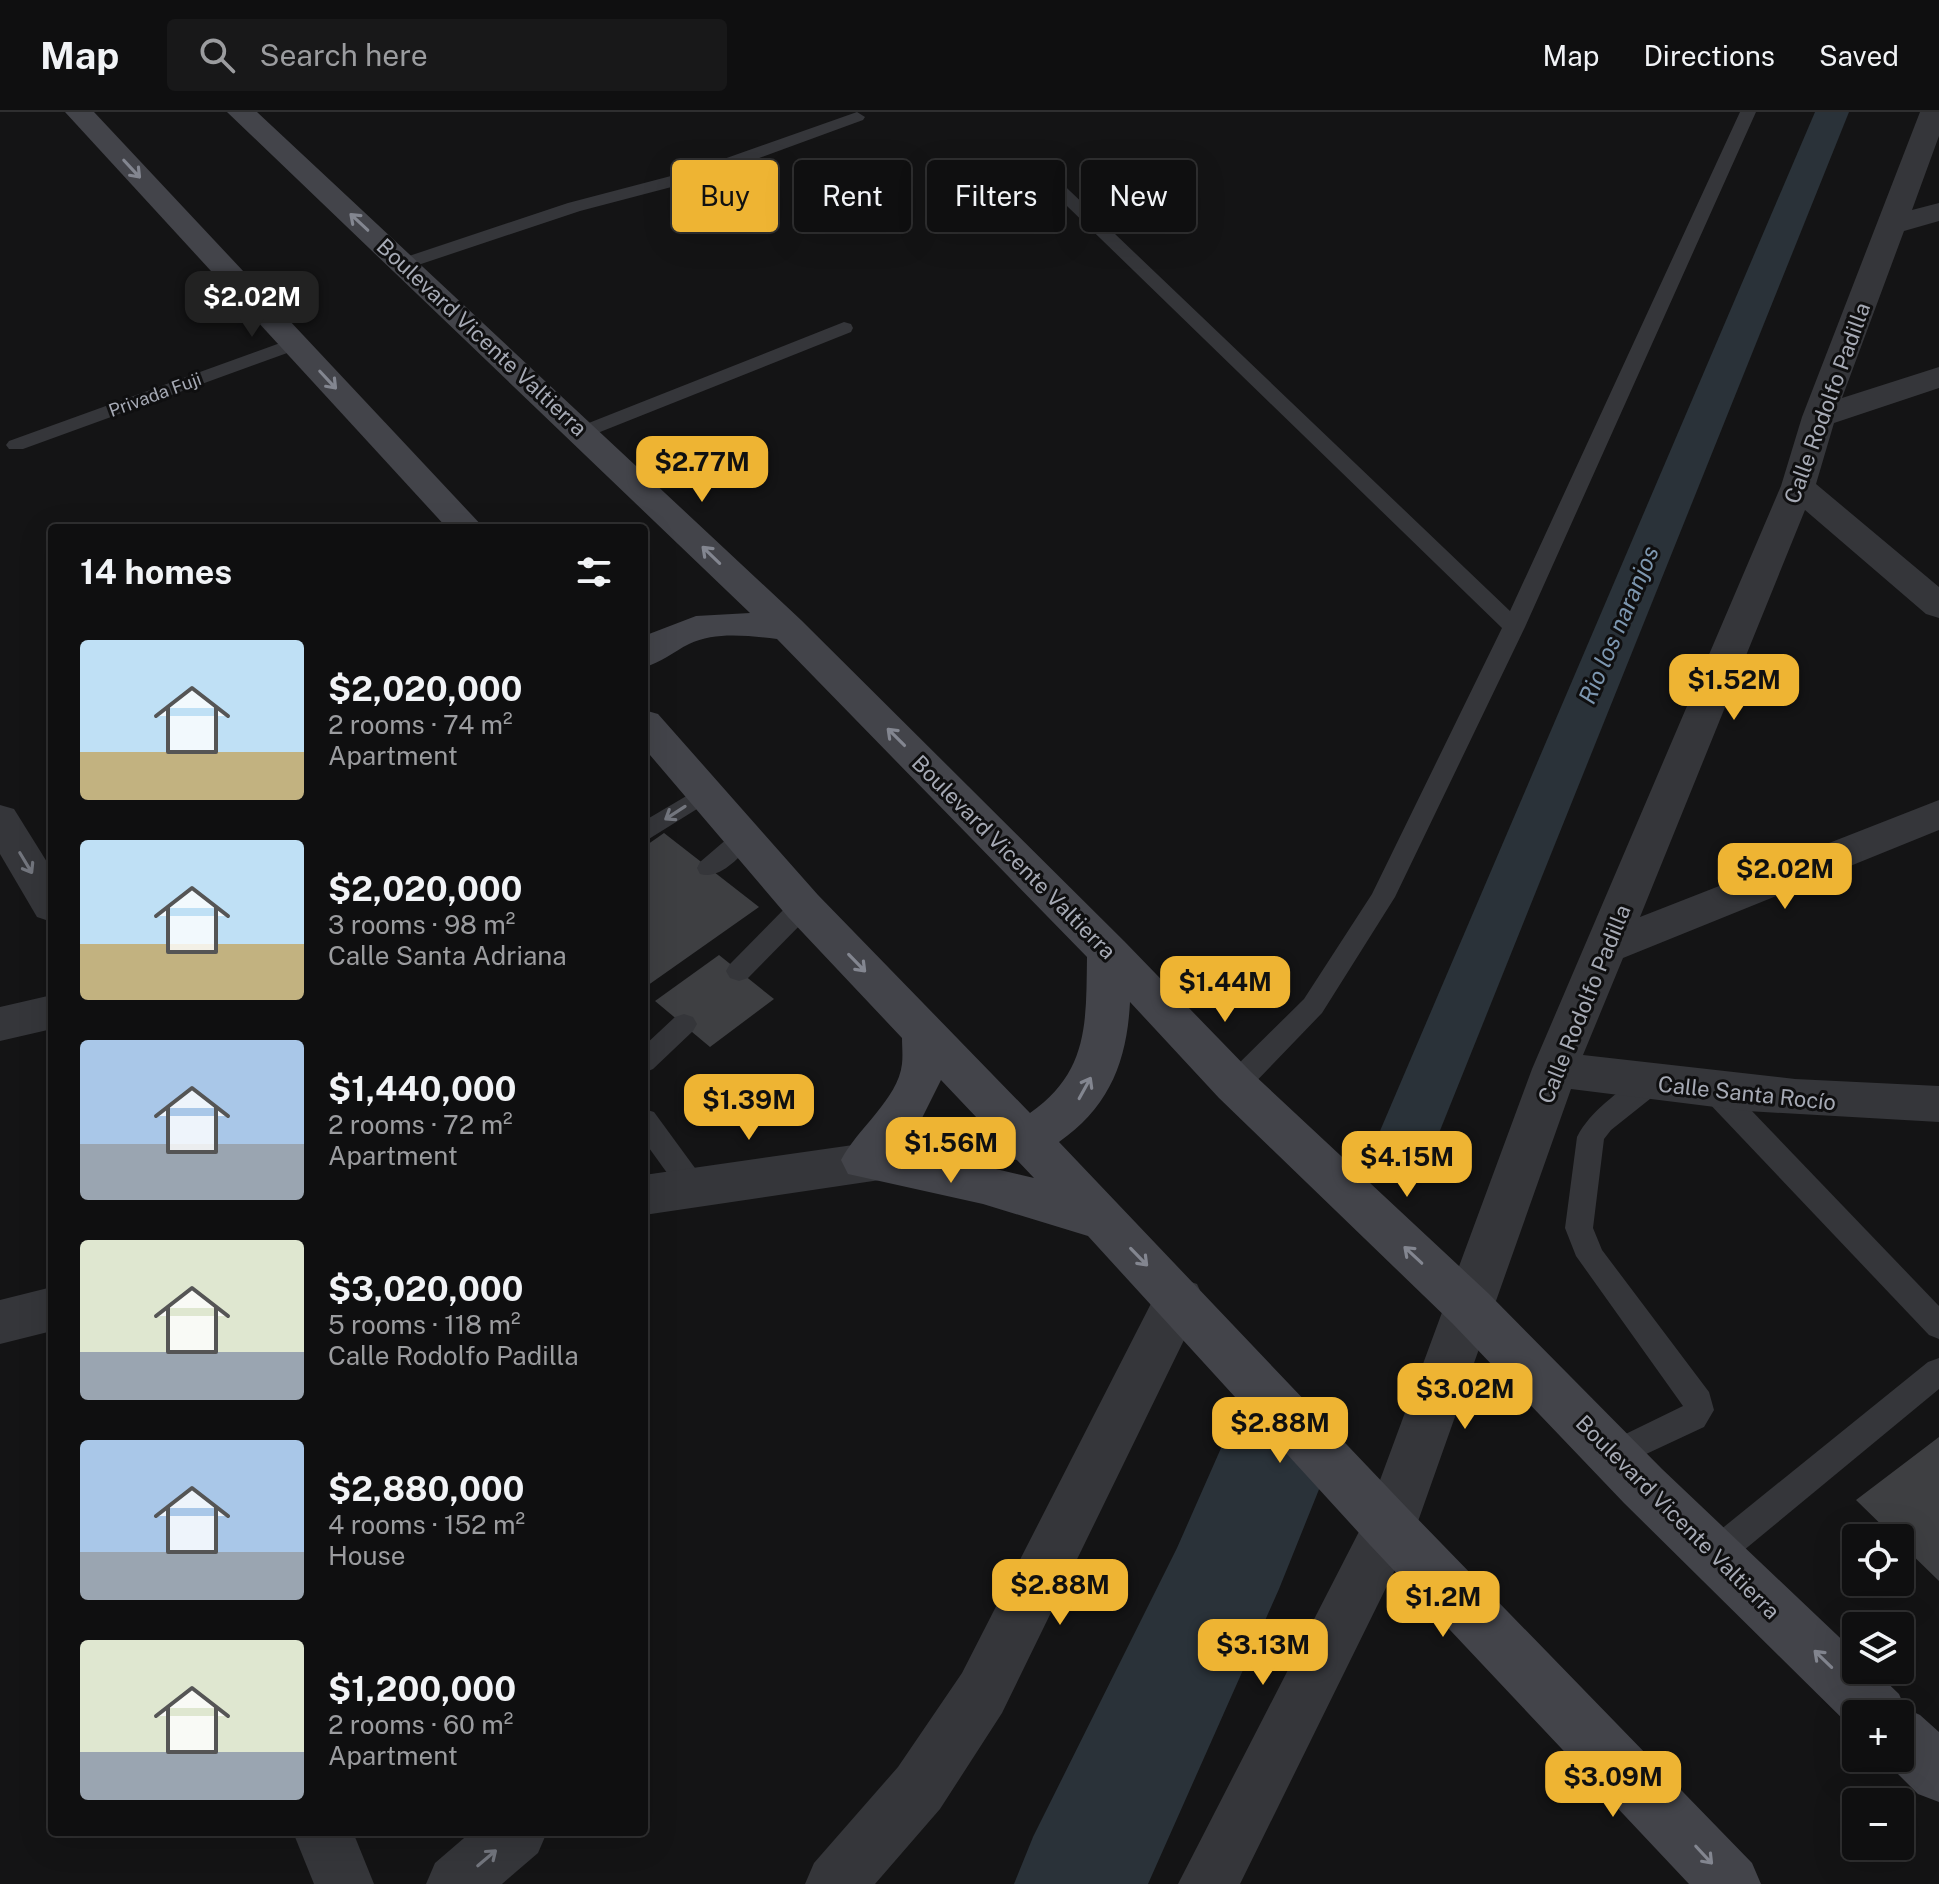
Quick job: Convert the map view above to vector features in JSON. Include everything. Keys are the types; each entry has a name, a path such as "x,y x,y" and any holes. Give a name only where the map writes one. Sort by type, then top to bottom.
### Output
{"main road":[{"path":"79,112 462,524"},
{"name":"Boulevard Vicente Valtierra","path":"241,112 788,628 1109,952 1235,1085 1470,1308 1614,1455 1865,1700"},
{"path":"648,652 666,638 696,626 730,622 788,628"},
{"path":"648,728 803,906 1028,1139 1389,1527 1731,1884"},
{"path":"1028,1139 1080,1099 1099,1060 1108,1014 1109,952"},
{"path":"865,1160 900,1117 925,1066 924,1032"},
{"path":"865,1160 948,1173 1009,1189 1104,1221"}],"street":[{"name":"Calle Rodolfo Padilla","path":"1208,1884 1389,1527 1555,1069 1798,486 1819,417 1934,112"},
{"path":"1892,225 1939,212"},
{"path":"1819,417 1939,377"},
{"path":"1798,486 1939,606"},
{"path":"1607,947 1939,814"},
{"path":"0,819 48,899"},
{"path":"0,1024 48,1013"},
{"name":"Calle Santa Rocío","path":"1555,1069 1715,1091 1850,1103 1939,1104"},
{"path":"648,1194 865,1160 1028,1139"},
{"path":"835,1884 919,1788 982,1693 1179,1299"},
{"path":"0,1322 48,1310"},
{"path":"325,1836 344,1884"},
{"path":"456,1884 512,1836"}],"lane":[{"path":"1235,1085 1313,1006 1383,897 1514,627 1748,112"},
{"path":"403,264 574,207 696,175 857,117"},
{"path":"1065,196 1514,627"},
{"path":"583,432 844,328"},
{"name":"Privada Fuji","path":"16,445 294,344"},
{"path":"648,830 705,793"},
{"path":"709,868 744,838"},
{"path":"739,971 803,906"},
{"path":"648,1058 684,1024"},
{"path":"1614,1455 1693,1417 1699,1410 1698,1402 1590,1256 1579,1228 1591,1137 1601,1122 1650,1083"},
{"path":"1715,1091 1939,1326"},
{"path":"648,1125 693,1187"},
{"path":"1715,1554 1939,1371"}],"building":[{"path":"664,833 759,907 648,985 648,844"},
{"path":"719,955 774,999 710,1047 655,1001"},
{"path":"1939,1437 1939,1581 1914,1557 1914,1524 1881,1524 1856,1500"}],"waterway":[{"name":"Rio los naranjos","path":"1407,1138 1832,112"},
{"path":"1080,1884 1219,1589 1270,1467"}]}
